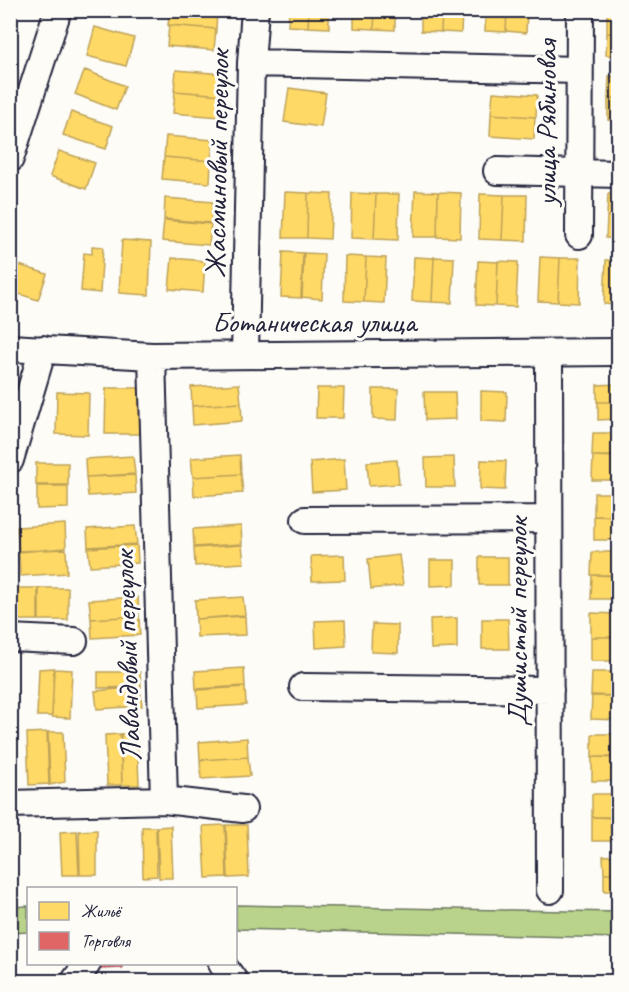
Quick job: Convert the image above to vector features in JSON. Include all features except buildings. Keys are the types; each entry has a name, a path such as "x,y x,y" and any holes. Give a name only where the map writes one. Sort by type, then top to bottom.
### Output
{"street":[{"path":"10,159 58,10"},
{"name":"Жасминовый переулок","path":"245,355 251,63 255,10"},
{"name":"улица Рябиновая","path":"579,235 580,10"},
{"path":"251,63 579,70"},
{"path":"497,171 618,174"},
{"name":"Ботаническая улица","path":"10,348 152,356 618,352"},
{"path":"10,460 43,349"},
{"name":"Душистый переулок","path":"549,353 550,890"},
{"name":"Лавандовый переулок","path":"10,804 164,800 152,356"},
{"path":"305,520 549,519"},
{"path":"10,638 74,641"},
{"path":"303,687 550,690"},
{"path":"164,800 243,809"},
{"path":"75,981 86,965"},
{"path":"223,965 235,981"}],"green space":[{"path":"237,905 618,912 618,938 237,929"},
{"path":"27,906 27,932 11,933 11,907"}]}
